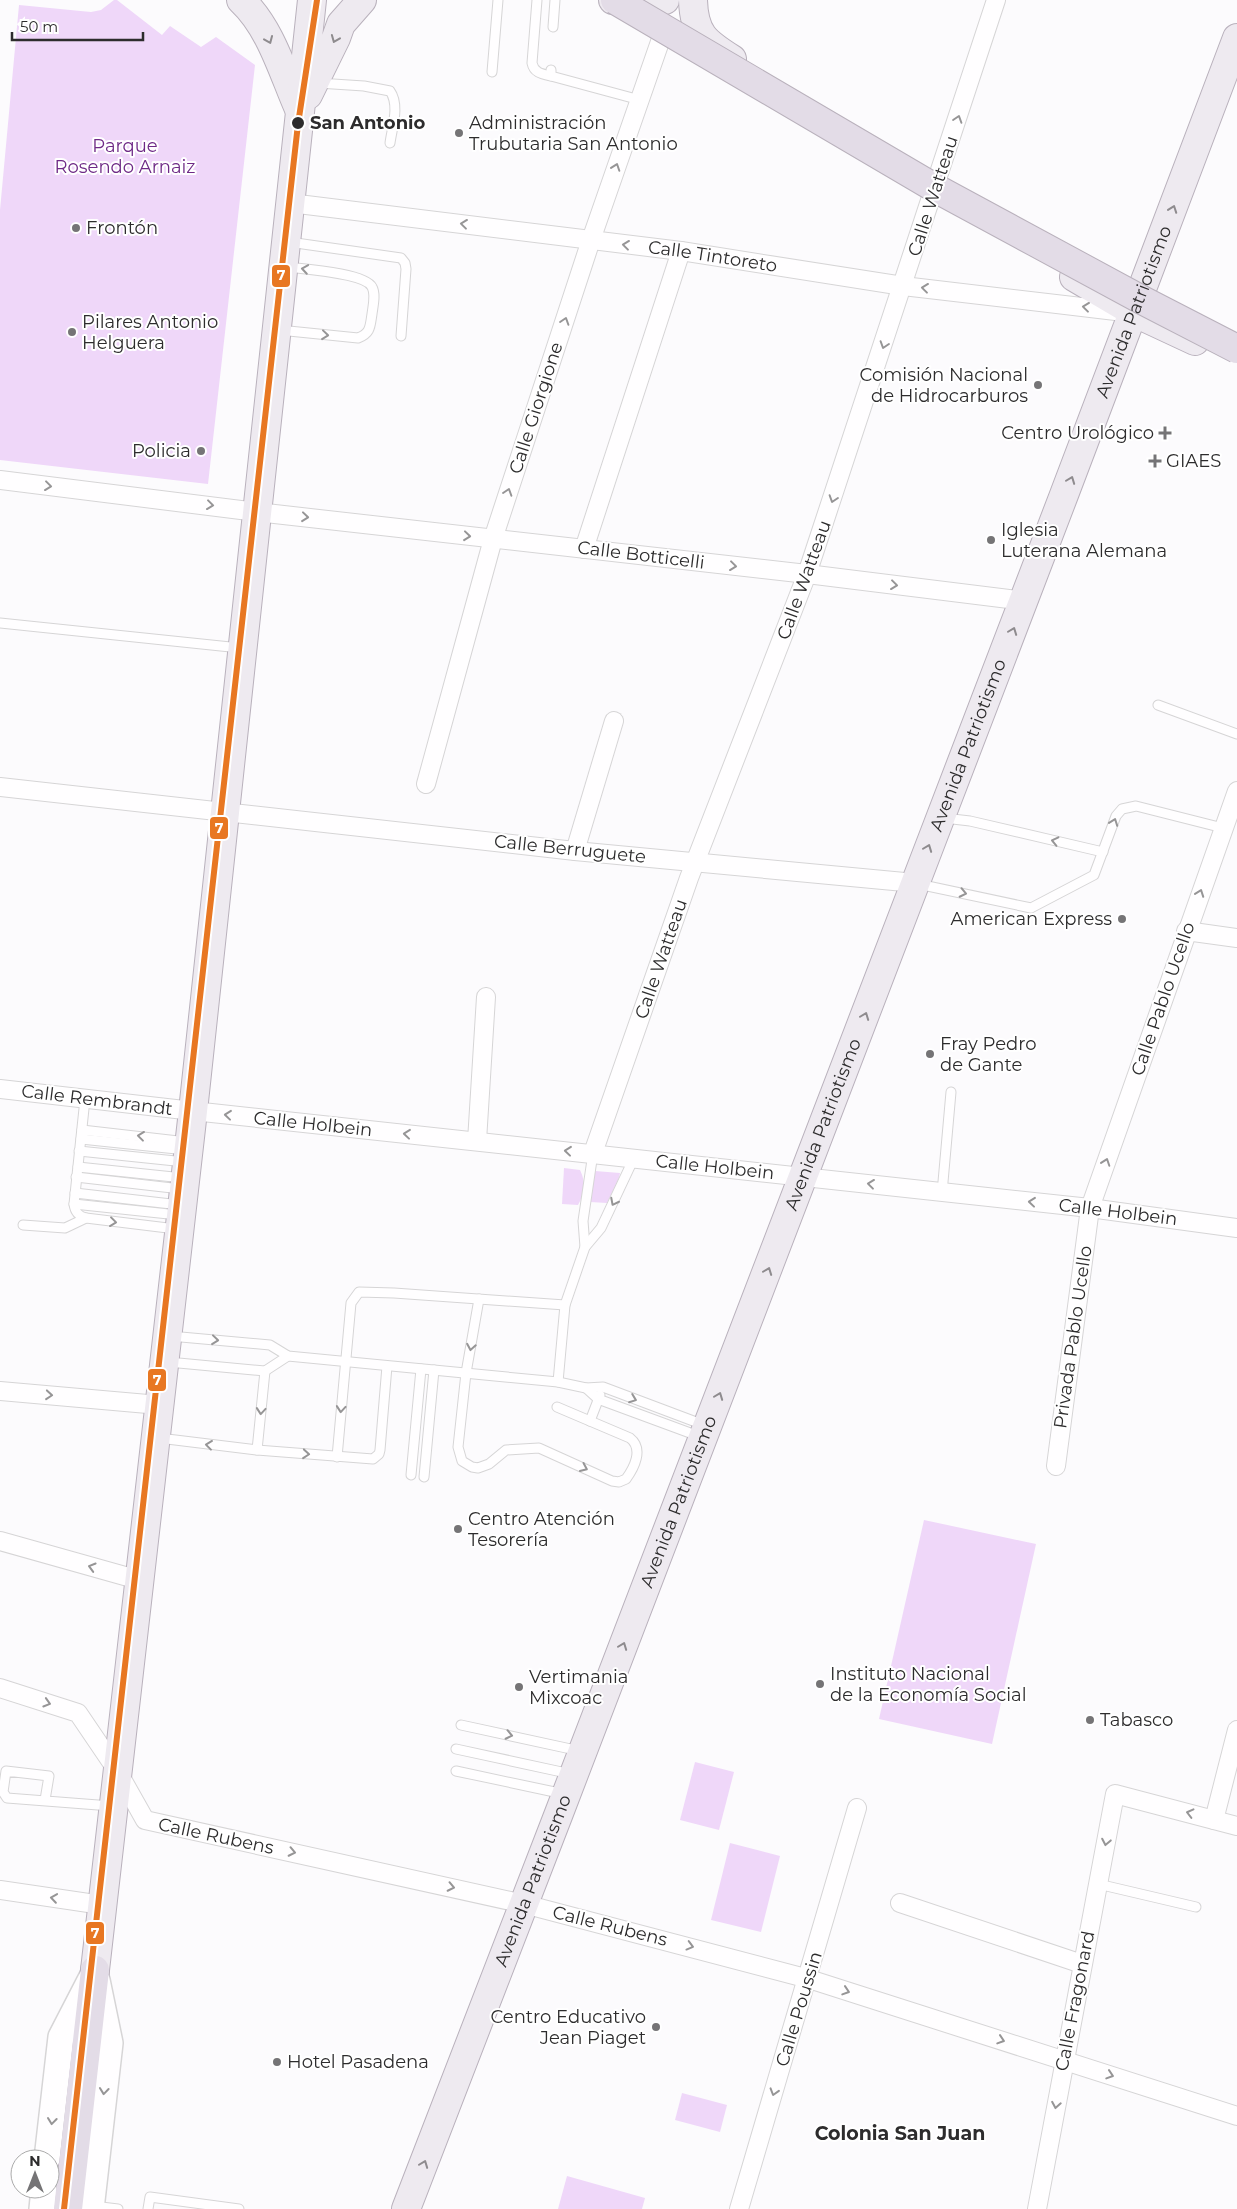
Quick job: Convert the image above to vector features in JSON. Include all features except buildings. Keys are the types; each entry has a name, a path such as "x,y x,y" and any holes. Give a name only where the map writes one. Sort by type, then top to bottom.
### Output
{"highway":[{"path":"614,0 935,188 1142,300 1237,348"},
{"path":"84,2208 95,1970"}],"main road":[{"path":"241,0 255,15 265,31 300,111"},
{"path":"48,2149 61,2037 95,1970 193,1112 312,0"},
{"path":"300,111 315,83 341,24 362,0"},
{"name":"Calle Tintoreto","path":"603,0 662,36 935,188 1144,288 1237,337"},
{"path":"614,0 641,4 665,0"},
{"name":"Calle Tintoreto","path":"693,0 697,27 709,44 1135,313 1237,361"},
{"name":"Avenida Patriotismo","path":"406,2209 1025,601 1237,38"}],"street":[{"name":"Calle Watteau","path":"593,1153 689,878 697,862 807,574 996,0"},
{"name":"Calle Giorgione","path":"426,784 493,538 591,240 662,36"},
{"name":"Calle Tintoreto","path":"290,203 681,251 903,286 1135,313"},
{"path":"584,549 681,251"},
{"name":"Calle Botticelli","path":"0,480 257,512 807,574 1025,601"},
{"path":"575,851 614,721"},
{"name":"Calle Berruguete","path":"0,787 575,851 915,883"},
{"name":"Calle Pablo Ucello","path":"1090,1208 1186,931 1237,791"},
{"path":"1186,931 1237,938"},
{"path":"477,1141 486,997"},
{"name":"Calle Rembrandt","path":"0,1089 193,1112"},
{"name":"Calle Holbein","path":"193,1112 804,1176 1090,1208 1237,1228"},
{"name":"Privada Pablo Ucello","path":"1056,1466 1090,1208"},
{"path":"0,1391 159,1405"},
{"path":"0,1541 139,1580"},
{"name":"Calle Rubens","path":"0,1688 78,1713 118,1772 145,1820 524,1904 808,1978 1237,2116"},
{"path":"1237,1730 1214,1820 1237,1826"},
{"name":"Calle Fragonard","path":"1037,2209 1115,1794 1214,1820"},
{"name":"Calle Poussin","path":"739,2209 858,1808"},
{"path":"0,1890 102,1905"},
{"path":"900,1903 1082,1964"}],"lane":[{"path":"492,72 498,0"},
{"path":"537,0 532,63 538,73 551,73 640,100"},
{"path":"553,27 555,0"},
{"path":"315,83 364,86 390,92 394,97 395,104 390,143"},
{"path":"276,330 358,338 366,335 370,329 374,294 372,287 367,281 285,254"},
{"path":"285,254 401,258 405,262 406,269 401,336"},
{"path":"0,623 243,648"},
{"path":"1158,705 1237,734"},
{"path":"915,883 1032,908 1094,875 1116,816 1126,807 1136,806 1223,828"},
{"path":"940,818 970,821 1103,852"},
{"path":"942,1192 951,1092"},
{"path":"85,1099 74,1204 75,1211 79,1216 86,1218"},
{"path":"81,1134 185,1184"},
{"path":"80,1151 185,1184"},
{"path":"585,1247 583,1221 593,1153"},
{"path":"558,1382 565,1305 585,1247 600,1228 634,1158"},
{"path":"78,1167 185,1184"},
{"path":"76,1177 185,1184"},
{"path":"75,1193 185,1184"},
{"path":"74,1204 185,1184"},
{"path":"22,1225 65,1228 86,1218 185,1184"},
{"path":"337,1457 351,1303 359,1292 565,1305"},
{"path":"479,1299 466,1373 458,1447 460,1456 466,1465 478,1468 489,1464 506,1450 539,1448 612,1481 619,1482 626,1479 637,1455 638,1448 636,1442 557,1407"},
{"path":"167,1335 270,1345 288,1356 558,1382 586,1388 603,1387 706,1432"},
{"path":"164,1362 265,1371 288,1356"},
{"path":"156,1438 257,1450 371,1460 379,1454 387,1366"},
{"path":"410,1476 420,1369"},
{"path":"424,1477 434,1370"},
{"path":"257,1450 265,1371"},
{"path":"590,1421 603,1387"},
{"path":"586,1388 598,1399 706,1432"},
{"path":"461,1725 574,1774"},
{"path":"456,1749 574,1774"},
{"path":"45,1800 49,1776 6,1771 3,1792 7,1798 114,1807"},
{"path":"456,1771 574,1774"},
{"path":"1098,1884 1196,1906"},
{"path":"148,2209 150,2197 239,2209"},
{"path":"84,2208 118,2209"}],"green space":[{"name":"Parque Rosendo Arnaiz","path":"114,0 117,0 162,35 170,26 201,47 216,37 255,65 208,484 0,460 0,210 19,5 91,12 101,10"},
{"path":"564,1168 580,1170 582,1174 584,1188 578,1205 562,1204"},
{"path":"595,1171 620,1173 607,1203 590,1202"},
{"path":"924,1520 1036,1544 992,1744 879,1719"},
{"path":"695,1762 734,1772 719,1830 680,1820"},
{"path":"730,1843 780,1856 761,1932 711,1920"},
{"path":"682,2093 727,2105 720,2132 675,2120"},
{"path":"567,2176 645,2198 642,2209 558,2209"}],"transit line":[{"name":"7","path":"64,2209 298,124 317,0"}],"place":[{"name":"San Antonio","path":"298,123"},
{"name":"Administración Trubutaria San Antonio","path":"459,133"},
{"name":"Frontón","path":"76,228"},
{"name":"Pilares Antonio Helguera","path":"72,332"},
{"name":"Comisión Nacional de Hidrocarburos","path":"1038,385"},
{"name":"Centro Urológico","path":"1165,433"},
{"name":"Policia","path":"201,451"},
{"name":"GIAES","path":"1155,461"},
{"name":"Iglesia Luterana Alemana","path":"991,540"},
{"name":"American Express","path":"1122,919"},
{"name":"Fray Pedro de Gante","path":"930,1054"},
{"name":"Centro Atención Tesorería","path":"458,1529"},
{"name":"Instituto Nacional de la Economía Social","path":"820,1684"},
{"name":"Vertimania Mixcoac","path":"519,1687"},
{"name":"Tabasco","path":"1090,1720"},
{"name":"Centro Educativo Jean Piaget","path":"656,2027"},
{"name":"Hotel Pasadena","path":"277,2062"}],"district":[{"name":"Colonia San Juan","path":"900,2133"}]}
